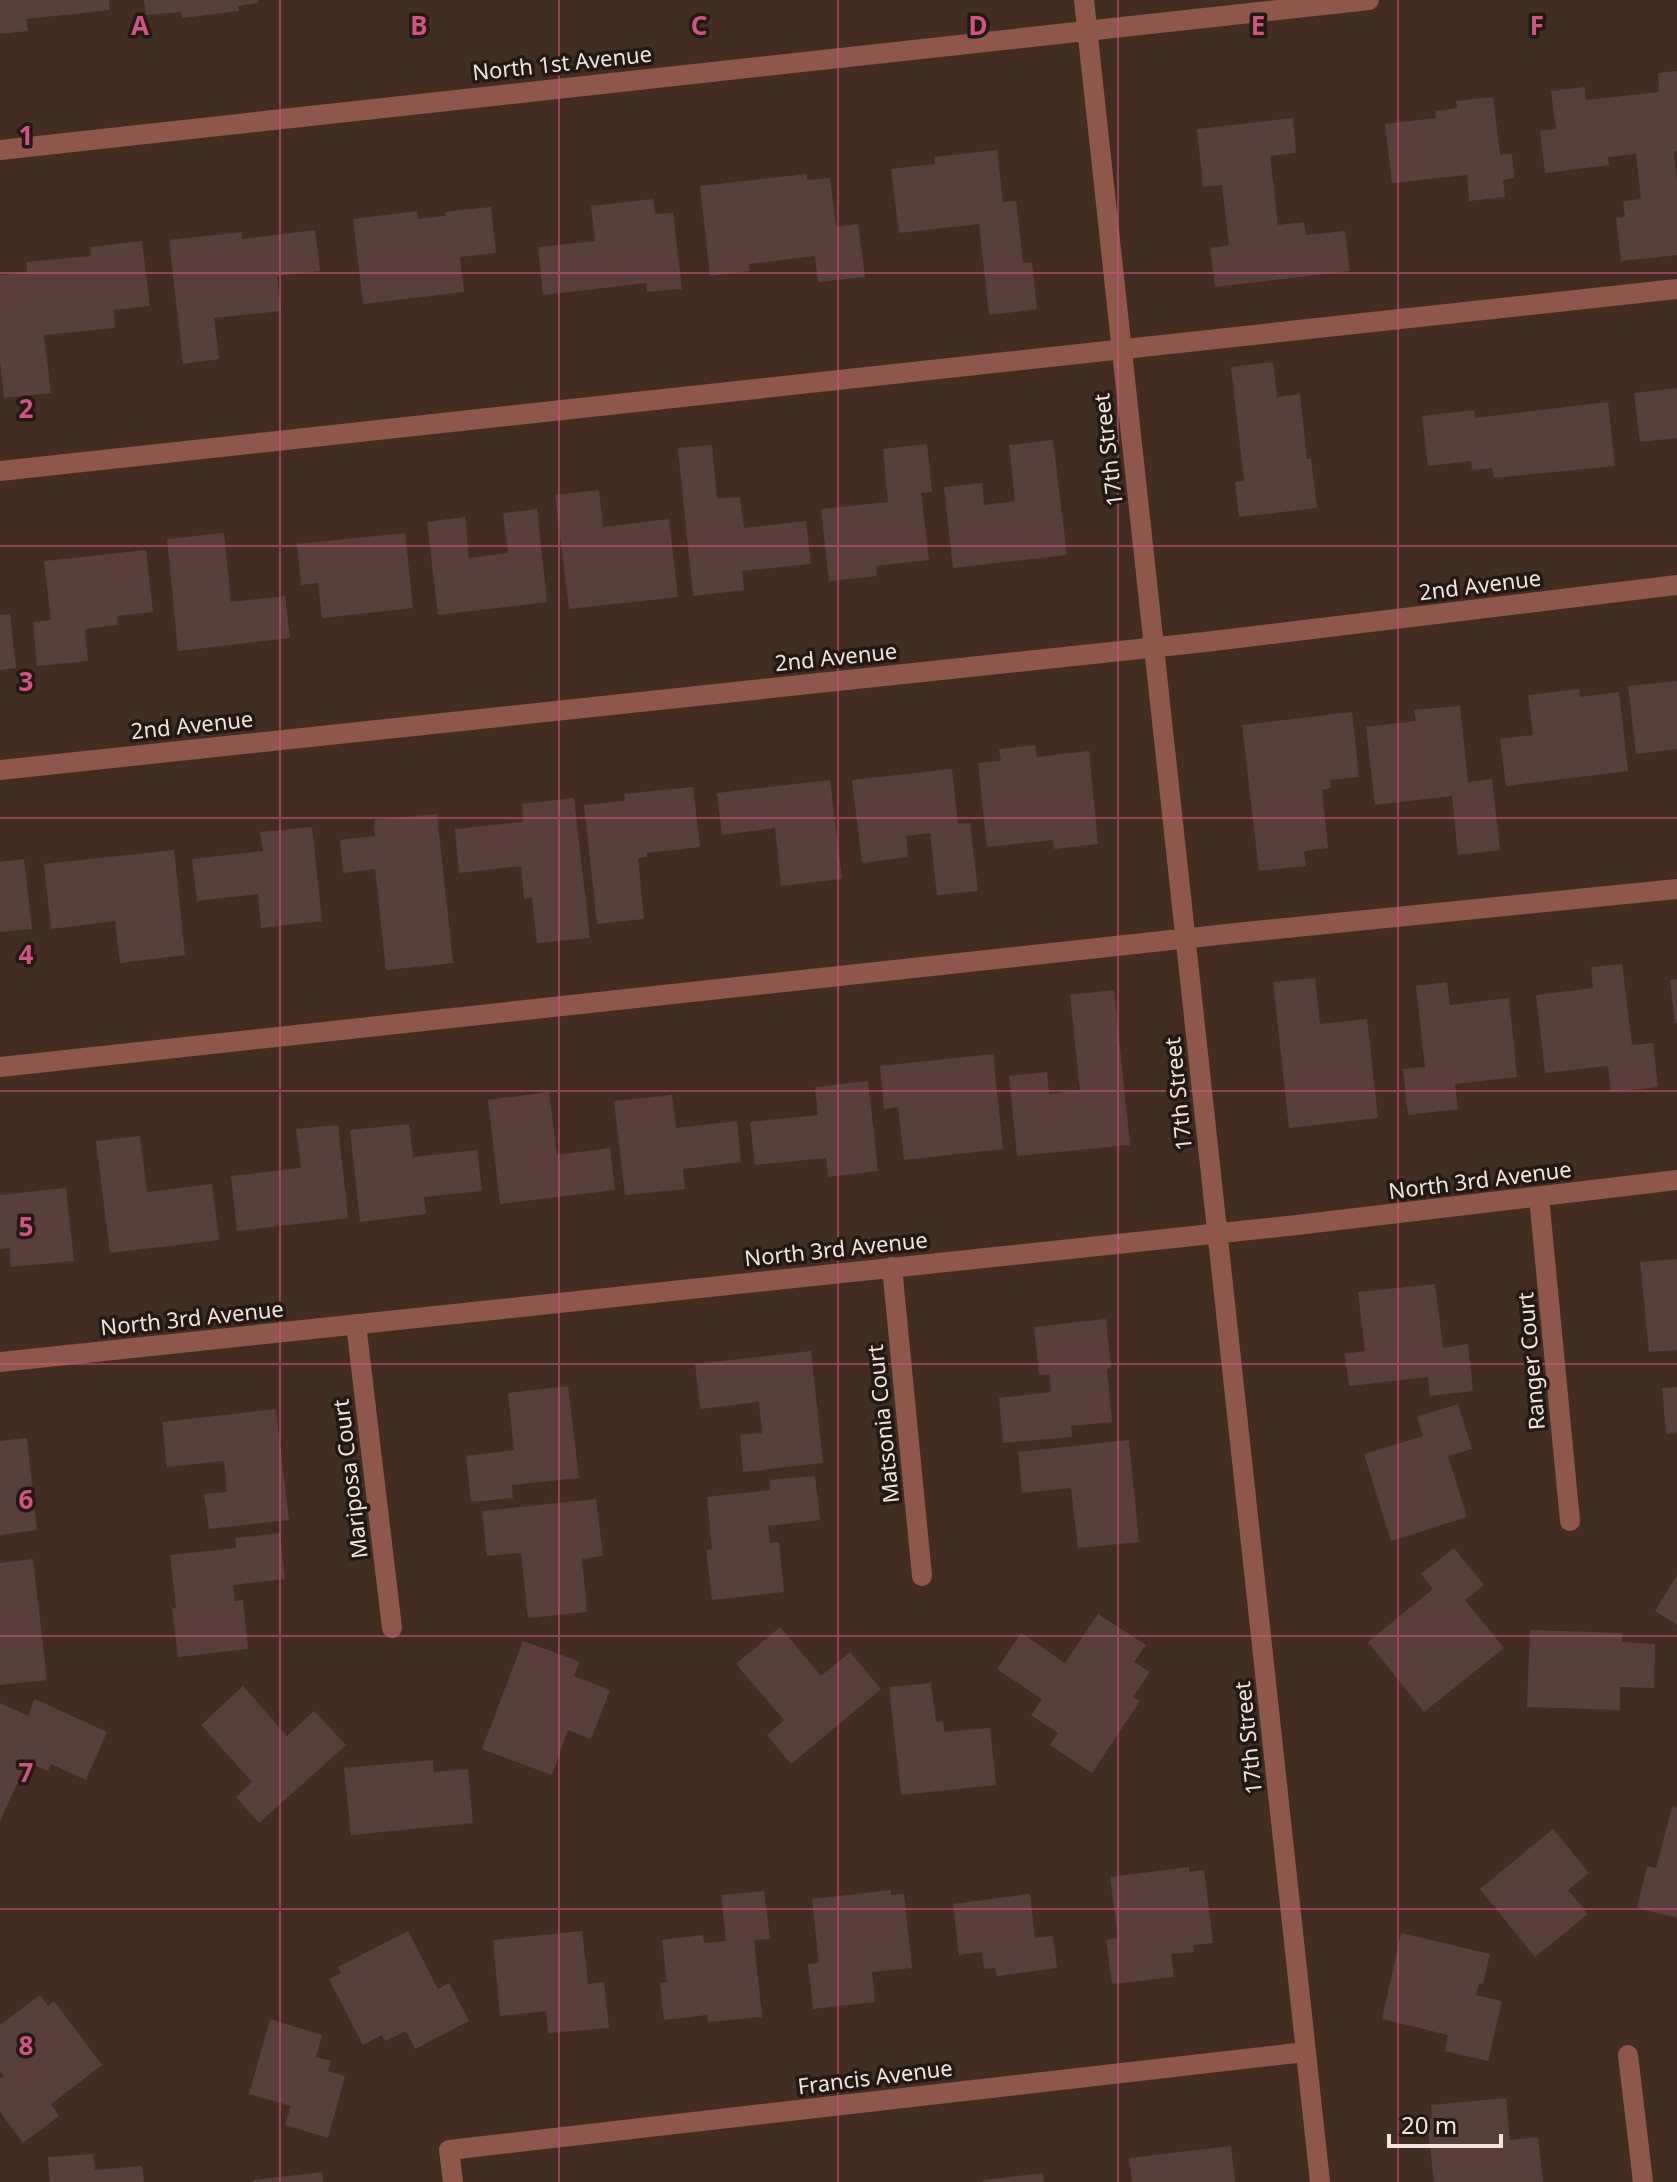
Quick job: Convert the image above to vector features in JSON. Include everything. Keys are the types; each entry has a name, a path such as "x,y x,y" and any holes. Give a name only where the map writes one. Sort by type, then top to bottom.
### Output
{"street":[{"name":"17th Street","path":"1084,0 1320,2182"},
{"name":"North 1st Avenue","path":"0,150 1369,0"},
{"path":"0,471 1677,289"},
{"name":"2nd Avenue","path":"0,770 1155,646 1677,585"},
{"path":"0,1067 1677,889"},
{"name":"North 3rd Avenue","path":"0,1362 1217,1233 1677,1180"},
{"name":"Ranger Court","path":"1539,1197 1570,1521"},
{"name":"Matsonia Court","path":"892,1267 922,1576"},
{"name":"Mariposa Court","path":"356,1324 392,1628"},
{"name":"Francis Avenue","path":"453,2182 449,2150 1305,2052"},
{"path":"1628,2055 1643,2182"}],"building":[{"path":"0,0 109,0 110,10 26,19 28,31 0,34"},
{"path":"144,0 258,0 258,3 238,6 239,11 182,18 181,12 146,15"},
{"path":"1677,71 1677,151 1674,152 1677,255 1621,261 1616,218 1625,217 1623,201 1641,199 1636,154 1608,157 1609,165 1545,173 1540,131 1556,129 1551,91 1585,87 1586,100 1659,92 1658,73"},
{"path":"1493,97 1500,155 1512,154 1514,178 1503,180 1505,197 1469,201 1467,175 1392,183 1385,124 1436,118 1435,111 1457,108 1456,101"},
{"path":"1293,118 1296,153 1270,156 1278,225 1304,222 1306,235 1345,231 1350,271 1215,287 1210,248 1229,245 1222,185 1203,187 1197,129"},
{"path":"997,150 1003,202 1016,201 1023,263 1032,262 1037,309 989,315 979,224 899,233 891,169 935,164 934,157"},
{"path":"807,174 807,180 830,178 836,227 858,224 865,277 818,282 815,256 749,264 750,271 710,276 700,186"},
{"path":"653,199 655,214 673,213 682,289 647,292 646,283 543,295 538,247 595,241 591,206"},
{"path":"491,207 496,253 460,257 464,292 363,304 353,219 417,211 418,219 445,216 445,212"},
{"path":"315,230 320,271 277,276 281,311 214,318 219,359 183,364 169,240 242,232 242,239"},
{"path":"142,241 150,306 113,310 115,328 44,335 51,393 4,398 0,361 0,275 27,272 26,262 91,256 90,247"},
{"path":"1273,362 1277,397 1300,394 1307,459 1311,459 1317,508 1239,517 1235,482 1244,481 1231,367"},
{"path":"1677,388 1677,438 1640,442 1634,393"},
{"path":"1608,402 1615,466 1494,478 1492,468 1472,470 1471,461 1428,466 1422,416 1474,410 1475,418"},
{"path":"1053,440 1067,555 953,568 944,487 982,483 984,505 1015,501 1009,445"},
{"path":"927,444 932,492 921,493 929,560 876,566 877,576 829,581 821,509 888,502 883,449"},
{"path":"712,445 717,499 740,497 744,528 806,521 811,564 742,571 744,590 693,596 678,448"},
{"path":"599,490 603,527 669,519 678,597 569,609 555,495"},
{"path":"537,509 547,602 438,615 427,522 465,517 469,558 508,553 503,513"},
{"path":"224,533 231,602 285,596 290,638 178,651 167,539"},
{"path":"405,533 413,608 322,618 318,583 301,585 297,544"},
{"path":"146,550 153,612 117,616 118,625 85,629 88,661 37,666 33,622 51,620 44,561"},
{"path":"10,614 16,668 0,670 0,615"},
{"path":"1677,681 1677,749 1636,754 1628,686"},
{"path":"1579,689 1580,697 1619,692 1628,771 1506,786 1500,739 1533,735 1528,695"},
{"path":"1460,706 1468,782 1492,779 1500,850 1458,855 1452,796 1375,805 1366,727 1416,721 1414,710"},
{"path":"1352,712 1359,777 1330,780 1331,788 1322,790 1328,848 1304,851 1306,866 1259,871 1242,725"},
{"path":"1035,745 1037,757 1089,751 1098,844 1054,849 1053,840 987,847 978,763 1001,761 999,749"},
{"path":"952,769 958,824 970,823 978,891 937,895 930,833 906,836 908,857 862,863 852,780"},
{"path":"830,780 842,879 781,886 775,828 722,835 717,793"},
{"path":"693,787 700,847 647,853 647,857 638,858 644,919 597,924 584,805 625,801 624,794"},
{"path":"574,798 590,938 537,943 532,898 524,899 521,866 459,873 455,829 523,822 522,804"},
{"path":"437,814 453,963 386,970 375,869 343,873 340,840 375,836 374,820"},
{"path":"312,827 322,921 261,928 258,894 197,901 192,859 263,851 260,832"},
{"path":"174,850 185,955 120,963 115,921 51,929 44,864"},
{"path":"24,859 32,929 0,932 0,862"},
{"path":"1622,964 1632,1045 1653,1043 1658,1087 1611,1092 1608,1066 1545,1073 1536,995 1593,988 1591,967"},
{"path":"1315,978 1320,1024 1367,1019 1378,1118 1289,1128 1273,982"},
{"path":"1677,979 1677,1023 1675,1023 1670,980"},
{"path":"1447,982 1450,1005 1509,998 1517,1077 1455,1084 1458,1109 1408,1115 1403,1069 1425,1067 1416,986"},
{"path":"1114,990 1130,1145 1017,1156 1009,1076 1047,1072 1049,1094 1080,1090 1070,995"},
{"path":"993,1054 1003,1149 904,1160 898,1107 884,1109 880,1066"},
{"path":"868,1081 878,1171 828,1177 826,1158 755,1165 750,1122 818,1115 815,1087"},
{"path":"549,1092 557,1155 610,1148 615,1190 500,1204 488,1100"},
{"path":"672,1095 676,1128 737,1121 741,1162 683,1169 685,1189 625,1195 614,1101"},
{"path":"409,1124 413,1157 477,1150 482,1191 424,1197 426,1214 360,1222 350,1130"},
{"path":"338,1125 348,1218 237,1231 231,1176 301,1168 296,1129"},
{"path":"140,1136 147,1192 212,1184 219,1240 110,1253 96,1141"},
{"path":"66,1188 74,1261 11,1267 9,1248 0,1249 0,1195"},
{"path":"1677,1259 1677,1350 1649,1352 1640,1262"},
{"path":"1435,1284 1443,1348 1468,1344 1473,1391 1430,1396 1428,1377 1349,1386 1345,1354 1365,1351 1358,1292"},
{"path":"1106,1319 1112,1422 1071,1426 1072,1437 1003,1443 999,1398 1051,1392 1049,1374 1039,1375 1034,1327"},
{"path":"811,1351 823,1463 743,1472 740,1435 762,1433 759,1402 700,1409 695,1364"},
{"path":"568,1386 579,1478 512,1485 513,1498 471,1502 466,1456 514,1450 508,1393"},
{"path":"1677,1387 1677,1432 1666,1434 1662,1388"},
{"path":"1458,1404 1472,1449 1448,1456 1467,1517 1391,1541 1364,1454 1423,1436 1417,1417"},
{"path":"276,1409 289,1520 209,1529 204,1494 227,1492 224,1461 167,1467 162,1422"},
{"path":"27,1438 37,1530 0,1535 0,1441"},
{"path":"1129,1440 1139,1542 1078,1548 1071,1488 1022,1493 1018,1452"},
{"path":"815,1476 820,1520 768,1526 770,1543 779,1542 784,1592 712,1600 706,1550 712,1549 707,1497 770,1490 769,1480"},
{"path":"596,1499 603,1556 582,1559 587,1612 528,1618 521,1553 487,1556 482,1511"},
{"path":"280,1533 285,1579 233,1585 235,1601 243,1600 248,1649 178,1657 170,1555 236,1548 235,1538"},
{"path":"1454,1548 1484,1585 1465,1600 1504,1648 1424,1712 1368,1642 1433,1589 1421,1574"},
{"path":"33,1559 47,1680 0,1685 0,1563"},
{"path":"1677,1575 1677,1625 1655,1611"},
{"path":"1098,1614 1146,1645 1134,1662 1150,1672 1133,1697 1140,1701 1092,1773 1050,1745 1058,1733 1031,1715 1042,1699 997,1669 1021,1633 1065,1663"},
{"path":"780,1627 821,1676 850,1652 881,1689 791,1764 767,1735 784,1720 736,1664"},
{"path":"1530,1630 1622,1633 1622,1642 1655,1644 1654,1688 1620,1687 1620,1710 1527,1707"},
{"path":"523,1641 580,1662 574,1676 610,1690 591,1739 568,1730 552,1775 482,1749"},
{"path":"931,1683 936,1722 943,1722 944,1732 990,1728 996,1785 901,1795 889,1687"},
{"path":"243,1686 287,1736 314,1711 346,1745 259,1823 236,1797 252,1782 201,1725"},
{"path":"35,1699 107,1732 86,1780 51,1764 48,1771 27,1762 0,1821 0,1703 28,1716"},
{"path":"433,1760 434,1772 468,1769 473,1823 351,1835 344,1768"},
{"path":"1672,1807 1677,1808 1677,1918 1637,1908 1647,1866 1656,1868"},
{"path":"1553,1829 1589,1873 1568,1890 1588,1914 1535,1957 1480,1889"},
{"path":"1189,1867 1189,1872 1204,1870 1213,1943 1193,1945 1194,1952 1171,1954 1174,1977 1112,1984 1106,1940 1118,1938 1110,1877"},
{"path":"891,1890 891,1895 904,1894 912,1968 872,1972 875,2002 813,2009 808,1964 819,1963 812,1899"},
{"path":"764,1891 770,1939 754,1940 762,2017 708,2022 707,2015 664,2020 660,1983 667,1982 662,1940 703,1935 704,1943 726,1941 721,1895"},
{"path":"1030,1894 1035,1938 1053,1936 1057,1968 997,1976 995,1968 984,1969 982,1952 959,1955 953,1904"},
{"path":"408,1931 438,1989 449,1983 469,2021 415,2049 406,2031 385,2041 382,2035 363,2045 329,1979 341,1973 338,1967"},
{"path":"582,1931 588,1984 604,1982 609,2028 548,2033 546,2011 500,2016 493,1940"},
{"path":"1401,1933 1490,1954 1483,1984 1479,1983 1476,1995 1502,2001 1488,2061 1445,2051 1448,2035 1382,2019"},
{"path":"40,1995 48,2006 54,2001 102,2065 51,2104 59,2116 23,2143 0,2112 0,2079 4,2076 0,2071 0,2025"},
{"path":"270,2019 322,2035 316,2057 331,2061 328,2071 345,2076 328,2138 285,2125 291,2106 249,2094"},
{"path":"1506,2098 1510,2140 1538,2137 1543,2182 1434,2182 1427,2119 1432,2118 1431,2105"},
{"path":"1231,2146 1235,2182 1132,2182 1129,2158"},
{"path":"93,2154 95,2170 142,2166 144,2182 50,2182 48,2157"},
{"path":"322,2172 323,2182 254,2182 254,2180"},
{"path":"1043,2173 1044,2182 983,2182 983,2180"}]}
